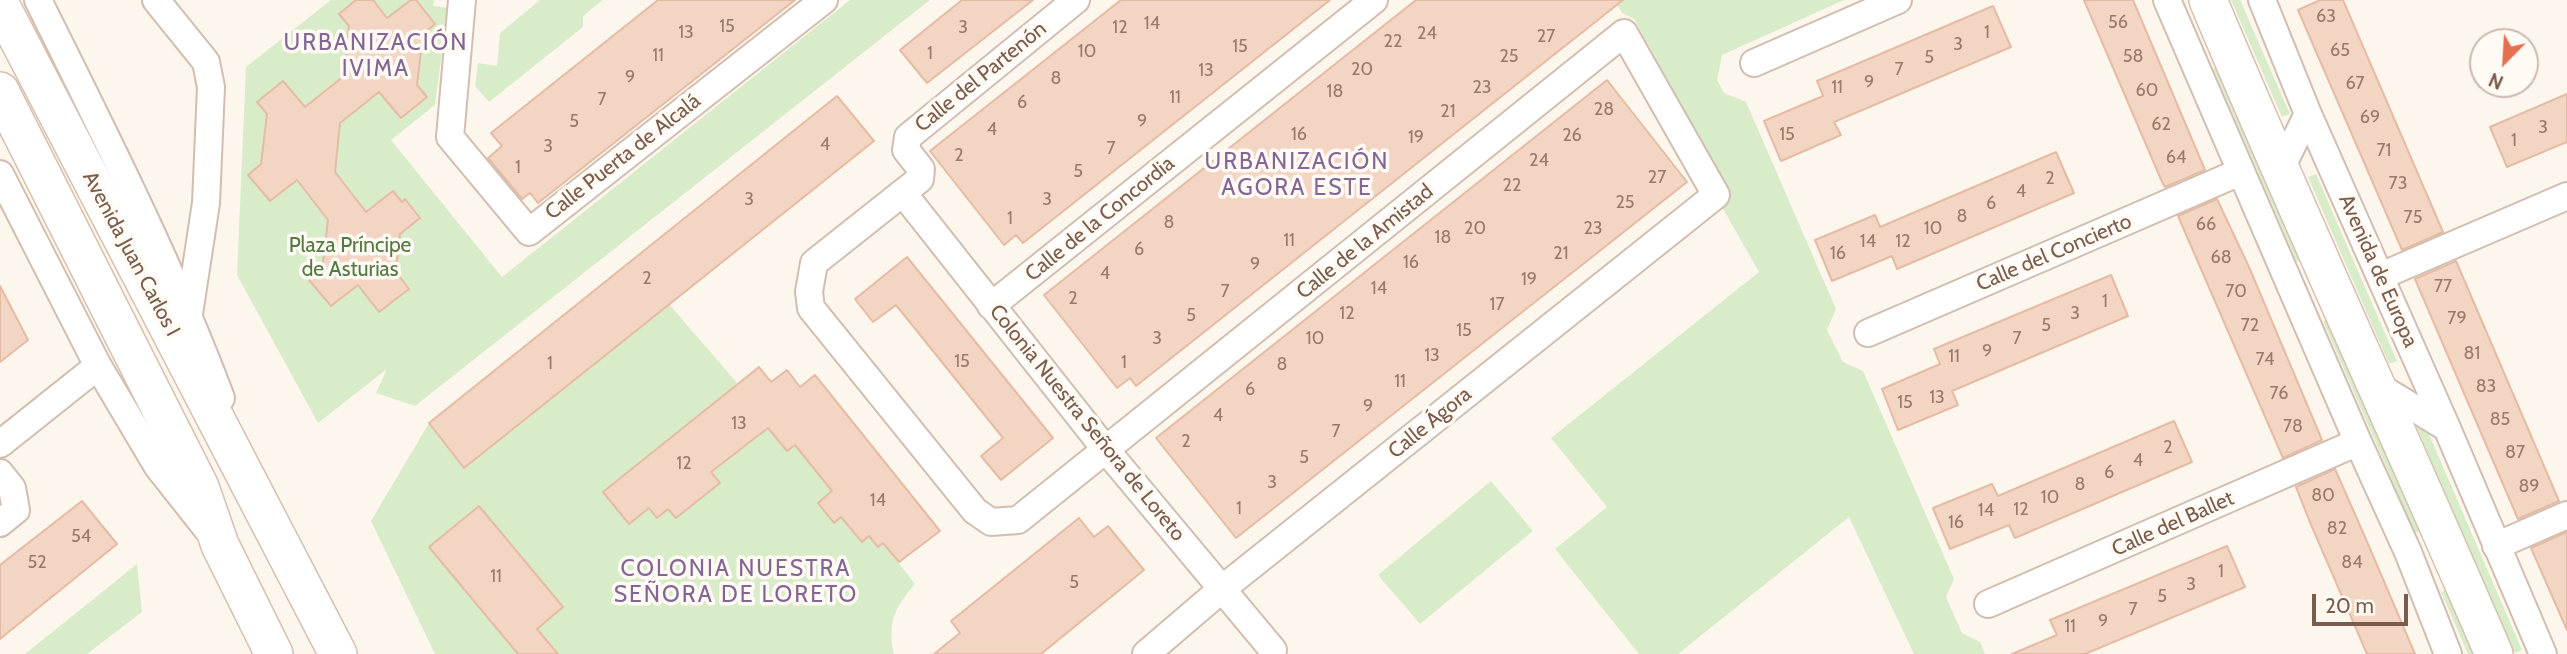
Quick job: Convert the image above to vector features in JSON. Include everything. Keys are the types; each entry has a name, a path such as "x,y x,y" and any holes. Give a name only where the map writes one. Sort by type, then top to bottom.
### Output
{"main road":[{"path":"2208,0 2494,654"},
{"name":"Avenida Juan Carlos I","path":"0,4 338,654"},
{"name":"Avenida Juan Carlos I","path":"0,91 200,487 220,545 274,654"}],"street":[{"name":"Avenida Juan Carlos I","path":"38,0 138,200 189,314 261,504"},
{"name":"Avenida Juan Carlos I","path":"156,0 206,62 211,87 206,203 189,314"},
{"name":"Calle Puerta de Alcalá","path":"462,0 450,137 529,232 824,0"},
{"name":"Calle del Partenón","path":"904,193 919,179 921,169 906,150 908,137 1076,0"},
{"name":"Calle de la Concordia","path":"991,306 1374,0"},
{"path":"1754,63 1898,0"},
{"path":"2166,0 2239,172 2408,552 2448,654"},
{"name":"Avenida de Europa","path":"2272,3 2308,114 2448,428 2543,654"},
{"path":"2178,27 2228,48"},
{"name":"Calle de la Amistad","path":"904,193 814,263 809,292 811,308 975,512 991,522 1018,520 1624,33"},
{"name":"Calle Ágora","path":"1146,654 1223,589 1716,195 1624,33"},
{"path":"2281,168 2308,114"},
{"name":"Calle del Concierto","path":"1868,333 2239,172"},
{"name":"Avenida Juan Carlos I","path":"0,174 98,366 158,467 220,545"},
{"name":"Colonia Nuestra Señora de Loreto","path":"904,193 1105,450 1273,650"},
{"path":"2381,276 2567,196"},
{"path":"2301,310 2318,256"},
{"path":"0,443 98,366"},
{"path":"2378,386 2448,428"},
{"name":"Calle del Ballet","path":"1988,604 2358,442"},
{"path":"0,473 12,488 8,517"},
{"path":"2496,546 2567,514"},
{"path":"2408,552 2462,580"}],"green space":[{"name":"Plaza Príncipe de Asturias","path":"331,0 434,0 433,6 448,8 435,105 391,140 502,277 850,0 930,0 415,406 376,393 387,369 318,423 237,275 246,67"},
{"path":"540,0 603,0 583,16 583,27 489,102 475,86 478,63 497,66 500,33"},
{"path":"1614,0 1844,0 1722,55 1717,80 1724,93 1746,102 1836,309 1827,330 1843,362 1863,371 1954,579 1946,597 1962,633 1980,642 1985,654 1914,654 1849,517 1678,654 1639,654 1555,549 1607,507 1551,438 1759,272 1722,207 1729,191 1634,19 1622,13"},
{"path":"2231,0 2240,0 2290,114 2282,117"},
{"path":"2222,65 2306,258 2297,262 2213,68"},
{"path":"2316,174 2397,361 2389,364 2308,177"},
{"path":"669,304 738,384 603,492 628,524 649,508 657,518 669,509 676,518 720,484 711,472 768,428 787,451 802,439 832,491 818,503 833,522 841,517 861,542 869,536 878,547 883,543 915,584 894,616 894,654 435,654 371,521 429,423 465,468"},
{"path":"2331,318 2423,530 2415,533 2323,321"},
{"path":"2425,425 2522,650 2514,653 2417,428"},
{"path":"1491,481 1533,531 1420,624 1378,575"},
{"path":"137,564 142,612 87,654 25,654"},
{"path":"2449,589 2477,654 2468,654 2441,592"}],"building":[{"path":"356,0 373,0 387,18 411,0 416,0 435,24 423,34 417,85 427,97 401,118 379,92 340,123 335,172 366,212 393,191 402,202 405,199 420,218 400,234 396,272 409,289 379,312 358,285 331,306 309,280 322,270 328,220 297,180 270,201 248,175 261,164 267,114 257,102 283,81 305,107 344,76 349,26 339,14"},
{"path":"658,0 795,0 538,203 530,193 522,199 488,158 502,146 491,133"},
{"path":"962,0 1033,0 927,83 900,50"},
{"path":"1121,0 1330,0 1023,243 1016,235 1004,245 930,151"},
{"path":"1416,0 1623,0 1136,386 1130,378 1117,388 1044,295"},
{"path":"2084,0 2133,0 2205,170 2165,187"},
{"path":"2320,0 2343,0 2443,232 2402,250 2298,10"},
{"path":"1993,6 2011,47 1834,122 1841,135 1781,161 1764,121 1823,96 1817,81"},
{"path":"1607,80 1687,182 1236,538 1156,438"},
{"path":"2567,94 2567,142 2507,167 2490,127"},
{"path":"837,96 874,141 464,468 429,423"},
{"path":"2056,152 2074,193 1897,269 1892,256 1832,281 1815,240 1875,215 1880,227"},
{"path":"2217,199 2249,267 2322,440 2283,458 2178,216"},
{"path":"907,257 1053,438 1001,480 981,456 1003,438 896,305 873,322 855,299"},
{"path":"2456,261 2559,501 2518,519 2415,279"},
{"path":"2111,275 2128,316 1952,391 1958,405 1898,430 1882,389 1940,364 1934,349"},
{"path":"0,286 28,340 0,362"},
{"path":"759,367 771,382 787,370 800,387 815,375 940,531 899,562 883,543 878,547 869,536 862,542 841,517 834,523 818,503 832,491 795,445 787,451 768,428 711,472 720,483 676,518 668,509 657,518 649,508 629,524 603,492"},
{"path":"2174,421 2192,462 2015,538 2009,525 1950,549 1933,508 1992,484 1998,496"},
{"path":"2335,469 2415,654 2367,654 2309,520 2296,487"},
{"path":"82,501 117,544 0,639 0,565"},
{"path":"479,506 563,607 537,629 558,654 518,654 429,547"},
{"path":"1079,518 1094,537 1108,526 1144,570 1041,654 934,654 960,633 951,621"},
{"path":"2567,532 2567,630 2531,548"},
{"path":"2227,546 2245,587 2085,654 2012,654 2057,635 2050,620"}],"district":[{"name":"URBANIZACIÓN IVIMA","path":"376,56"},
{"name":"URBANIZACIÓN AGORA ESTE","path":"1297,175"},
{"name":"COLONIA NUESTRA SEÑORA DE LORETO","path":"736,582"}]}
